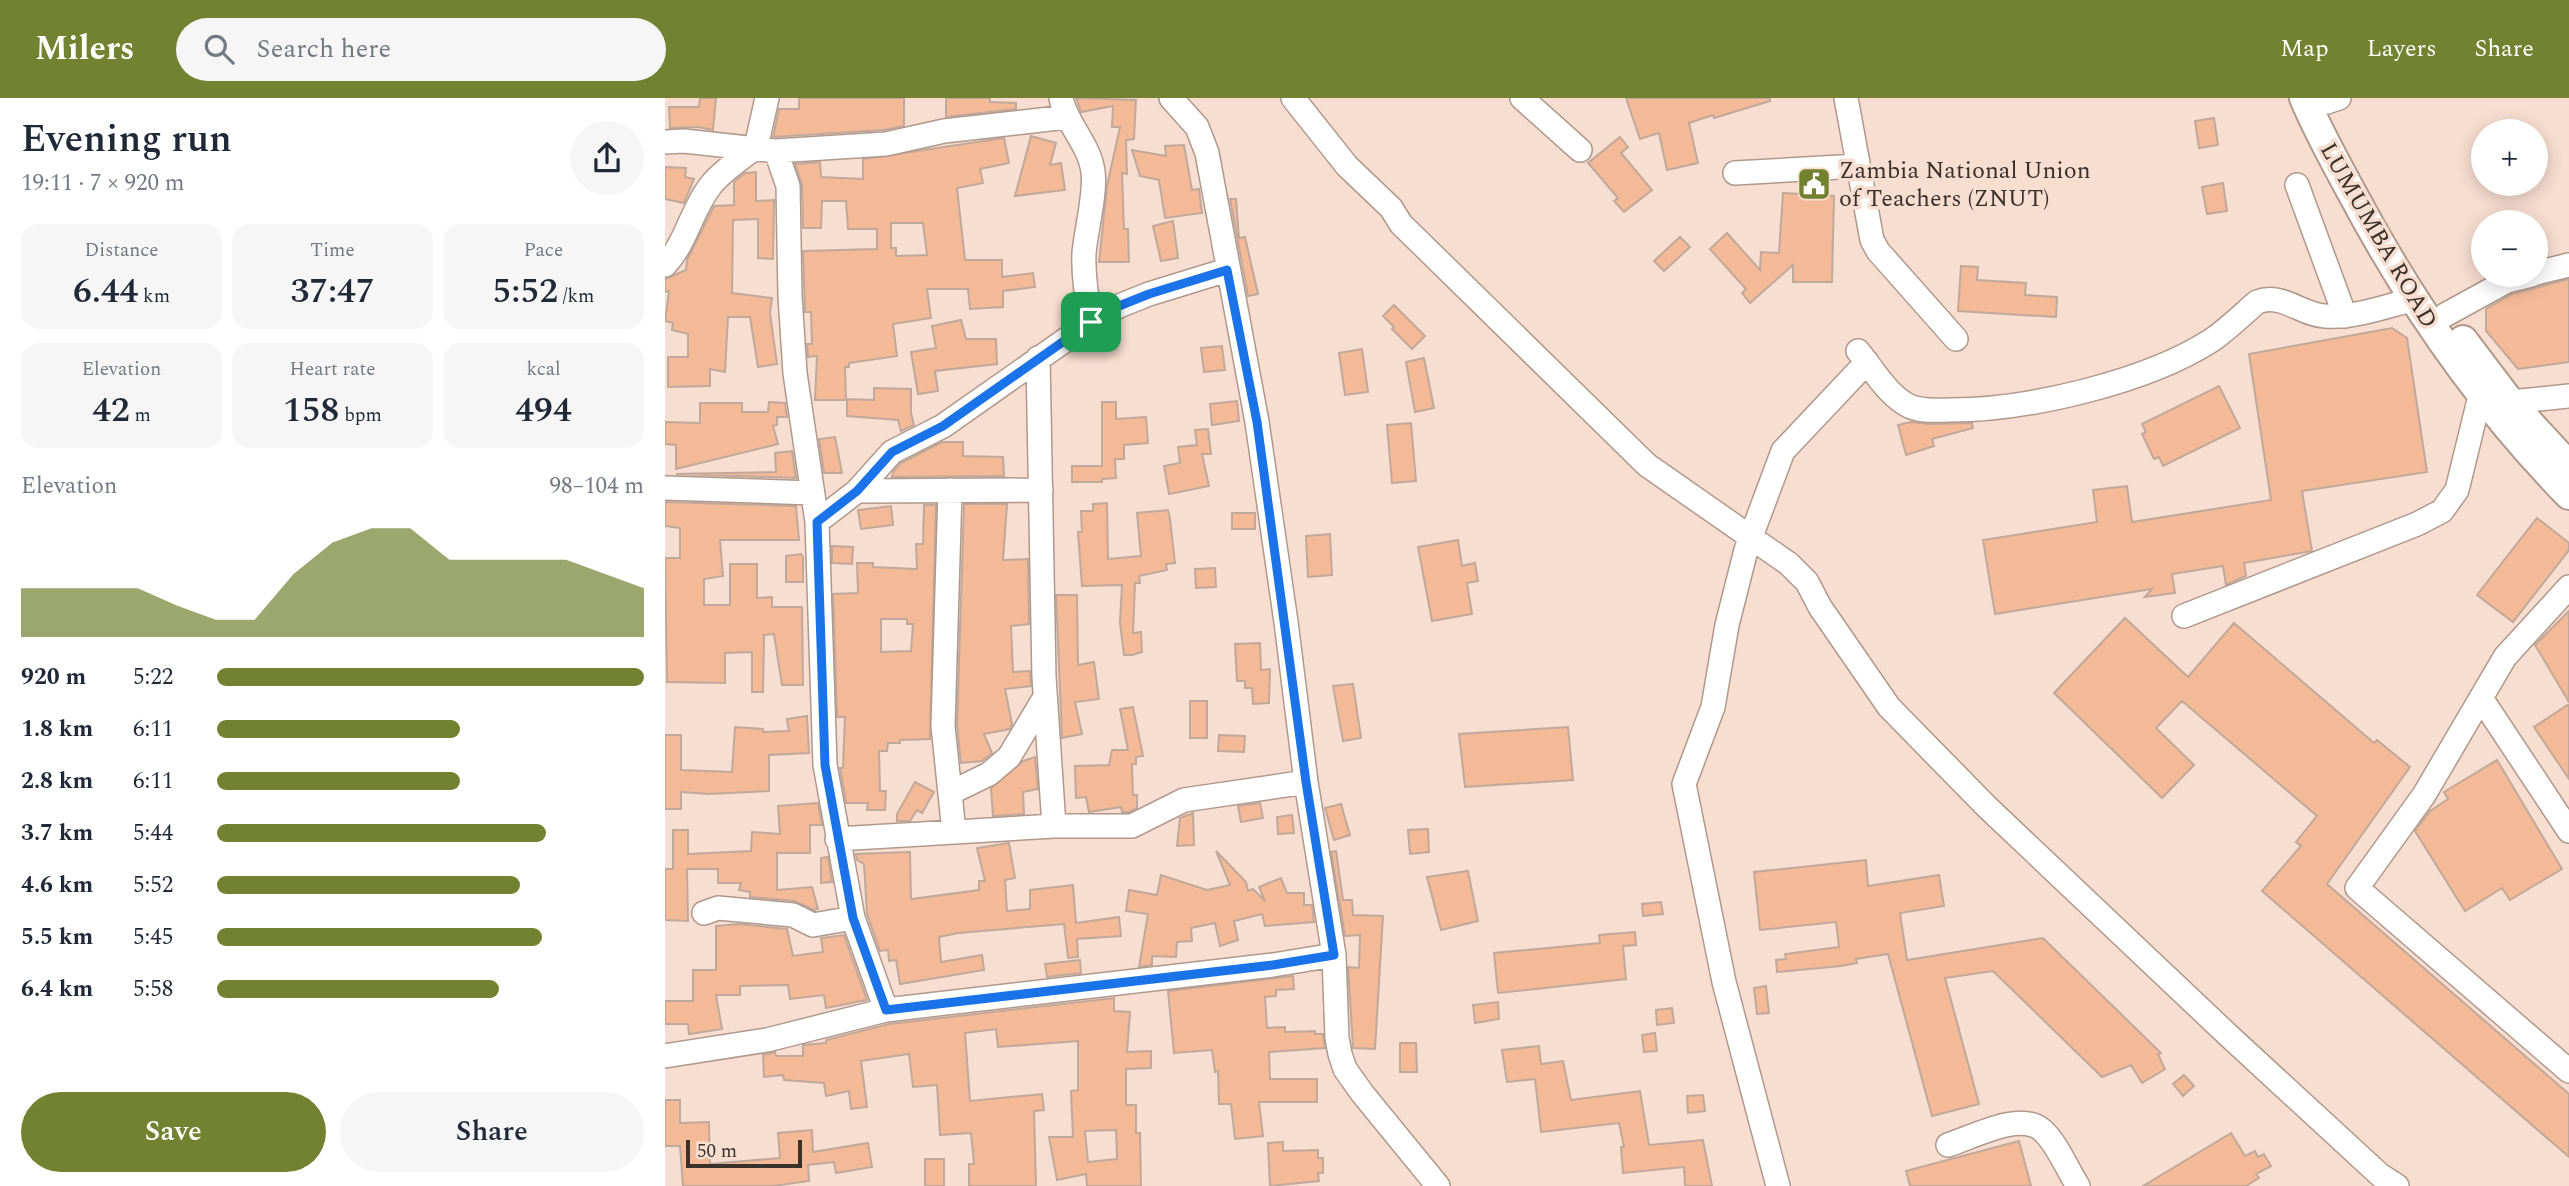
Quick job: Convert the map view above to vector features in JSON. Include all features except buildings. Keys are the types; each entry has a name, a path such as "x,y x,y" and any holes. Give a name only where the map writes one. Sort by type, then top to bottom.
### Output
{"main road":[{"name":"LUMUMBA ROAD","path":"2324,99 2345,181 2411,299 2480,396 2569,495"},
{"name":"LUMUMBA ROAD","path":"2324,99 2383,219 2445,316 2510,402 2569,466"}],"street":[{"path":"767,98 766,149 788,186 790,296 795,373 817,522 825,765 853,918 886,1010"},
{"path":"1171,98 1197,127 1207,153 1257,422 1306,782 1334,955 1337,1038 1345,1069 1388,1127 1438,1186"},
{"path":"1293,98 1347,166 1391,208 1401,224 1647,465 1789,564 1807,582 1819,607 1889,707 1987,807 2228,1035 2380,1175 2397,1186"},
{"path":"1522,98 1580,150"},
{"path":"1846,98 1868,225 1878,251 1956,339"},
{"path":"665,142 684,141 766,149 886,144 1064,108 1093,172 1084,254 1085,291 1091,322"},
{"path":"665,265 684,240 710,186 724,171 766,149"},
{"path":"1735,173 1857,166"},
{"path":"2297,185 2345,316"},
{"path":"2548,270 2569,265"},
{"path":"817,522 857,491 892,452 943,426 1091,322 1119,306 1149,294 1227,270"},
{"path":"2445,316 2496,287"},
{"path":"1777,1186 1724,982 1684,784 1713,707 1727,625 1750,537 1783,451 1862,356 1898,399 1911,407 1926,410 2013,407 2095,388 2155,368 2212,340 2257,302 2266,299 2282,301 2312,314 2345,316 2411,299"},
{"path":"1038,358 1045,697 1054,826"},
{"path":"2184,616 2404,529 2442,511 2457,490 2480,396"},
{"path":"2510,402 2569,396"},
{"path":"665,488 812,493"},
{"path":"950,490 943,726 954,832"},
{"path":"857,491 1041,490"},
{"path":"2569,587 2505,657 2424,795 2357,888 2569,1071"},
{"path":"950,793 989,774 1009,757 1045,697"},
{"path":"2481,698 2569,831"},
{"path":"838,839 1054,826 1132,826 1184,800 1306,782"},
{"path":"705,913 718,908 793,915 813,925 853,918"},
{"path":"665,1056 767,1040 886,1010 1273,965 1334,955"},
{"path":"1948,1145 2016,1122 2031,1123 2044,1132 2078,1186"}],"place":[{"name":"Zambia National Union of Teachers (ZNUT)","path":"1814,184"}],"route":[{"path":"1227,270 1257,422 1306,782 1323,873 1334,955 1273,965 886,1010 853,918 825,765 817,522 857,491 892,452 943,426 1091,322 1119,306 1149,294 1227,270"}]}
